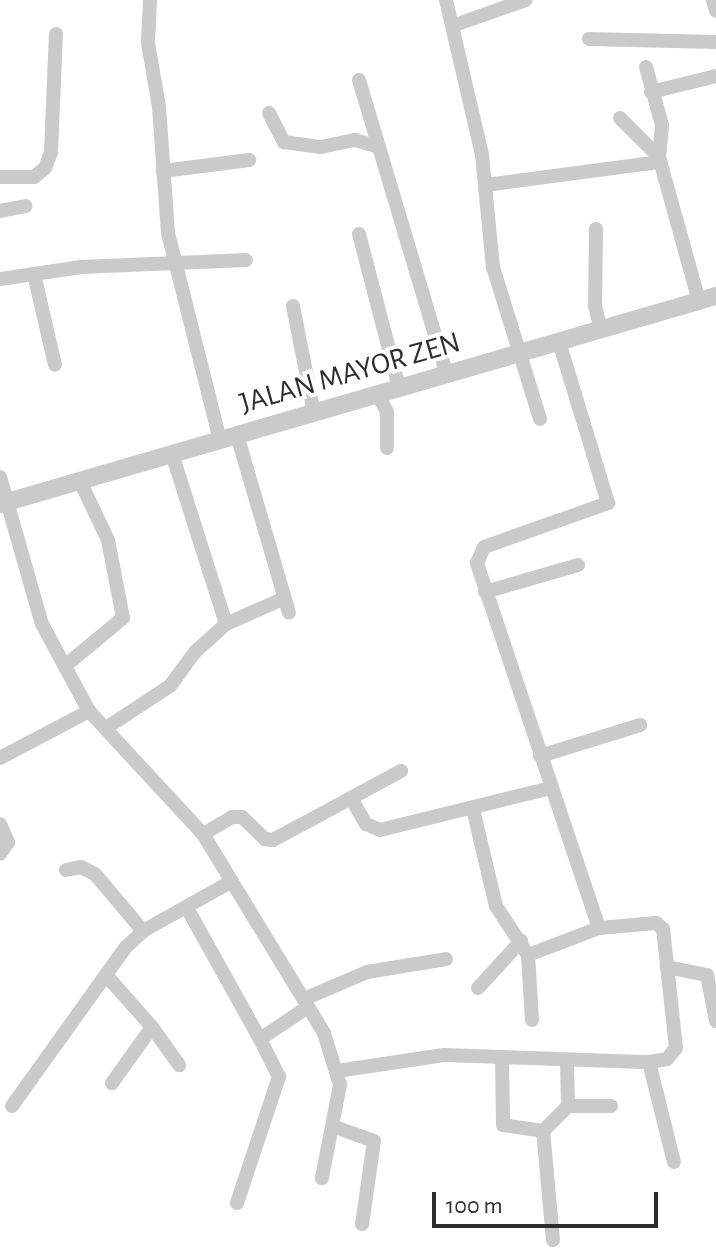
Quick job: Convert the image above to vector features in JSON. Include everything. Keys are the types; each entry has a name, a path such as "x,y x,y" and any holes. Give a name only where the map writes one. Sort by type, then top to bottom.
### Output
{"street":[{"path":"150,0 148,43 176,265 229,438 289,613"},
{"path":"446,0 485,185 493,267 516,355 540,419"},
{"path":"452,26 526,0"},
{"path":"713,0 716,11"},
{"path":"0,177 34,177 45,168 51,152 56,34"},
{"path":"589,39 716,42"},
{"path":"646,67 662,125 660,160 708,298"},
{"path":"651,92 716,76"},
{"path":"359,80 447,375"},
{"path":"269,113 284,142 321,147 355,140 379,147"},
{"path":"620,118 660,160"},
{"path":"163,171 249,160"},
{"path":"485,185 660,160"},
{"path":"0,211 26,206"},
{"path":"596,229 595,306 601,330"},
{"path":"359,234 399,388"},
{"path":"0,279 246,260"},
{"path":"34,274 55,365"},
{"name":"JALAN MAYOR ZEN","path":"4,503 708,298"},
{"path":"293,306 314,413"},
{"path":"559,342 608,503 480,550 477,563 599,928"},
{"path":"378,395 387,412 387,448"},
{"path":"172,454 226,624"},
{"path":"0,477 4,503 42,624 89,711 203,834 306,1003 337,1071 335,1127 322,1178"},
{"path":"65,666 123,618 108,540 80,481"},
{"path":"485,592 578,565"},
{"path":"106,728 170,686 195,652 226,624 285,598"},
{"path":"0,758 89,711"},
{"path":"540,756 640,725"},
{"path":"203,834 232,817 242,817 265,839 273,840 401,771"},
{"path":"351,798 366,824 380,830 551,788"},
{"path":"473,809 496,906 524,948 532,1020"},
{"path":"0,824 8,842 0,854"},
{"path":"66,870 81,867 95,874 143,931"},
{"path":"12,1106 106,975 143,931 232,881"},
{"path":"187,908 279,1077 237,1203"},
{"path":"337,1071 444,1055 567,1062 649,1062 667,1059 676,1048 660,924 599,928 524,948 478,988"},
{"path":"260,1039 306,1003 367,972 446,959"},
{"path":"667,967 707,975 716,1021"},
{"path":"106,975 152,1027 179,1065"},
{"path":"112,1083 152,1027"},
{"path":"502,1058 503,1125 543,1131"},
{"path":"567,1062 568,1106"},
{"path":"649,1062 674,1162"},
{"path":"543,1131 568,1106 611,1106"},
{"path":"335,1127 374,1141 362,1224"},
{"path":"543,1131 553,1240"}]}
